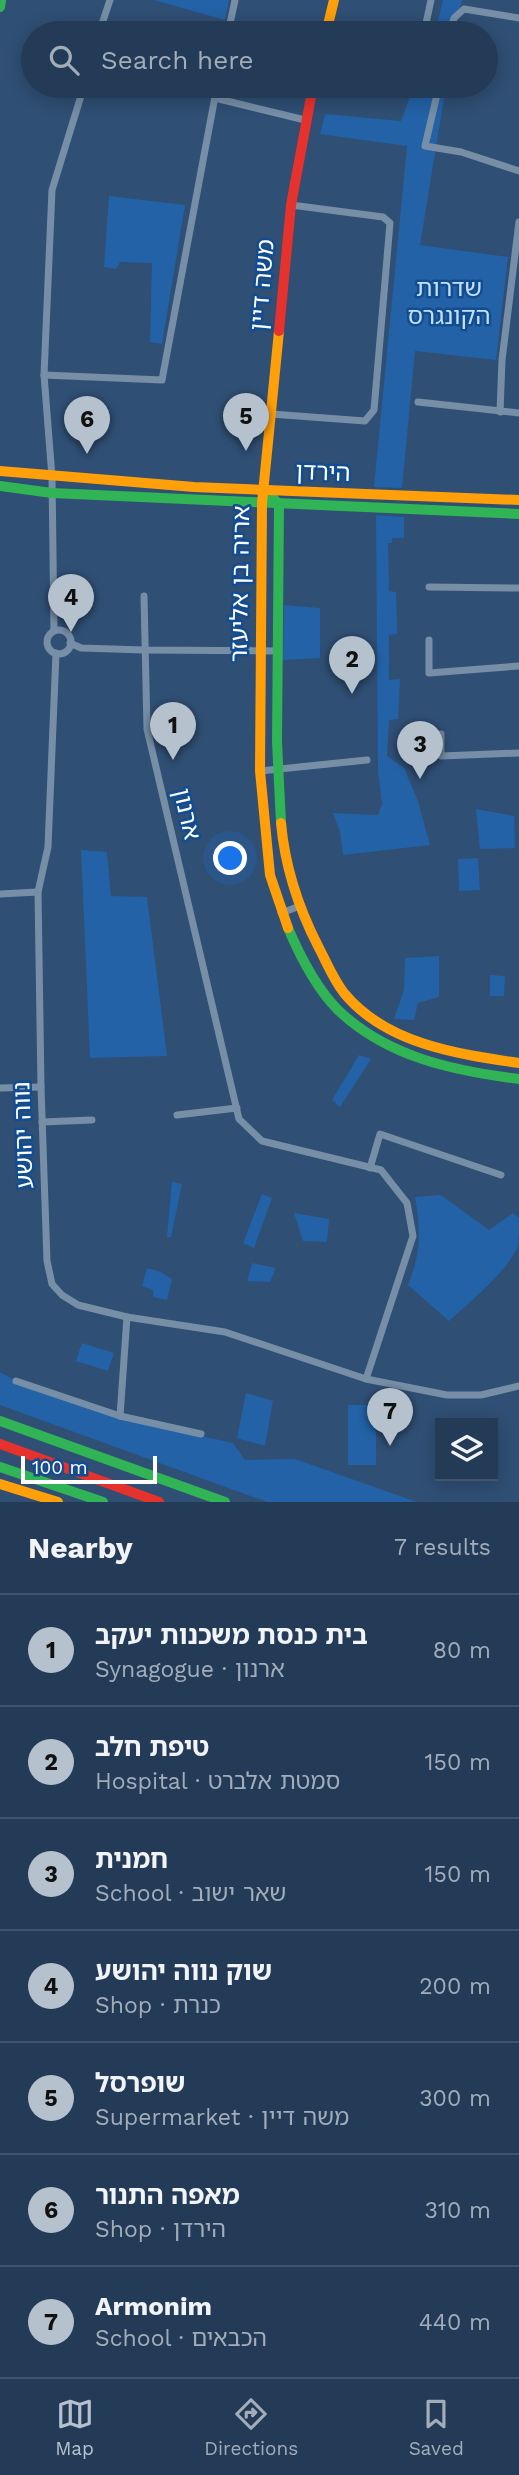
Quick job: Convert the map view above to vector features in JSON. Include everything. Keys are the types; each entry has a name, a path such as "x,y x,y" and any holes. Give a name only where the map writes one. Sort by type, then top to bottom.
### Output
{"main road":[{"path":"0,7 2,0"},
{"path":"329,21 334,0"},
{"name":"משה דיין","path":"264,491 291,205 310,98"},
{"name":"הירדן","path":"0,471 264,491 519,500"},
{"name":"הירדן","path":"0,486 52,493 519,514"},
{"name":"אריה בן אליעזר","path":"264,491 259,651 260,771 270,875 281,913 298,951 317,982 336,1008 363,1031 400,1051 439,1065 519,1079"},
{"name":"אריה בן אליעזר","path":"264,491 279,504 276,770 288,870 316,943 346,995 372,1017 409,1039 443,1051 519,1063"},
{"path":"0,1421 225,1502"},
{"path":"0,1444 159,1502"},
{"path":"0,1466 103,1502"},
{"path":"0,1484 58,1502"}],"street":[{"path":"104,21 110,0"},
{"path":"231,21 235,0"},
{"path":"427,21 431,0"},
{"path":"453,21 464,9 519,18"},
{"path":"54,631 52,477 44,375 53,184 79,98"},
{"path":"44,375 162,380 215,98 305,120"},
{"path":"436,98 425,146 461,152 519,171"},
{"path":"271,414 365,421 374,411 390,223 383,216 291,205"},
{"path":"500,412 502,360 519,222"},
{"path":"418,402 519,413"},
{"path":"429,587 519,588"},
{"name":"ארנון","path":"144,596 147,729 239,1119 262,1141 370,1168"},
{"path":"71,643 64,653 56,653 50,649 47,642 54,631 66,632 71,643 80,648 277,651"},
{"path":"429,640 429,673 519,666"},
{"name":"נווה יהושע","path":"56,653 48,847 38,892 42,1122 47,1261 52,1284 62,1295 78,1305 127,1317 225,1332 366,1379 447,1395 481,1395 519,1386"},
{"path":"441,734 441,756 519,753"},
{"path":"260,771 367,760"},
{"path":"0,894 38,892"},
{"path":"281,913 300,906"},
{"path":"0,1088 41,1087"},
{"path":"177,1115 237,1108"},
{"path":"42,1122 92,1120"},
{"path":"366,1379 413,1236 407,1203 381,1170 370,1168 380,1134 501,1175"},
{"path":"120,1416 127,1317"},
{"path":"16,1381 120,1416 201,1434"}],"green space":[{"path":"154,0 229,0 225,20"},
{"path":"443,0 462,0 458,21 438,21"},
{"name":"שדרות הקונגרס","path":"409,98 444,98 420,245 508,257 496,360 415,351 402,488 374,487 407,146 320,134 325,114 401,121"},
{"path":"109,196 185,205 162,344 150,342 152,263 120,262 116,269 104,267"},
{"path":"376,515 404,517 404,538 392,538 392,543 388,543 389,591 396,592 397,634 389,635 389,680 400,679 398,719 389,720 387,756 404,768 418,801 430,845 343,855 340,832 333,813 378,815 382,804 378,771"},
{"path":"284,605 320,608 320,658 283,660"},
{"path":"476,809 514,816 515,848 480,849"},
{"path":"81,850 107,852 111,896 147,897 167,1056 90,1058"},
{"path":"478,858 480,890 459,891 458,859"},
{"path":"439,956 439,997 418,1003 414,1020 394,1019 404,989 405,958"},
{"path":"490,975 505,976 504,996 490,996"},
{"path":"359,1055 371,1059 340,1107 332,1100"},
{"path":"172,1182 182,1184 171,1237 167,1237"},
{"path":"262,1194 272,1198 254,1248 243,1243"},
{"path":"441,1195 489,1230 513,1213 519,1218 518,1246 513,1256 487,1286 449,1321 408,1285 419,1242 415,1197"},
{"path":"294,1213 329,1219 327,1242 303,1241"},
{"path":"252,1263 276,1268 270,1282 247,1281"},
{"path":"147,1268 172,1279 167,1300 153,1297 153,1290 142,1286"},
{"path":"82,1343 114,1353 108,1371 76,1361"},
{"path":"0,1372 16,1381 120,1416 172,1424 188,1433 233,1443 245,1460 295,1459 417,1502 267,1502 0,1405"},
{"path":"246,1393 273,1401 265,1446 237,1438"},
{"path":"348,1405 376,1405 376,1465 348,1465"}],"traffic: fast":[{"path":"0,7 1,0"},
{"path":"0,486 52,493 519,514"},
{"path":"264,490 279,504 277,742 281,823"},
{"path":"288,928 303,960 323,992 338,1010 357,1026 422,1059 519,1079"},
{"path":"0,1421 225,1502"},
{"path":"0,1467 103,1502"}],"traffic: slow":[{"path":"329,21 334,0"},
{"path":"279,331 262,503 260,771 270,875 288,928"},
{"path":"0,471 194,487 519,500"},
{"path":"281,823 289,871 304,917 344,993 361,1010 401,1035 447,1050 519,1063"},
{"path":"0,1484 58,1502"}],"traffic: jam":[{"path":"279,331 291,205 311,98"},
{"path":"0,1444 159,1502"}],"place":[{"name":"שופרסל","path":"246,451"},
{"name":"מאפה התנור","path":"87,454"},
{"name":"שוק נווה יהושע","path":"71,632"},
{"name":"טיפת חלב","path":"352,694"},
{"name":"בית כנסת משכנות יעקב","path":"173,760"},
{"name":"חמנית","path":"420,779"},
{"name":"Armonim","path":"390,1446"}]}
